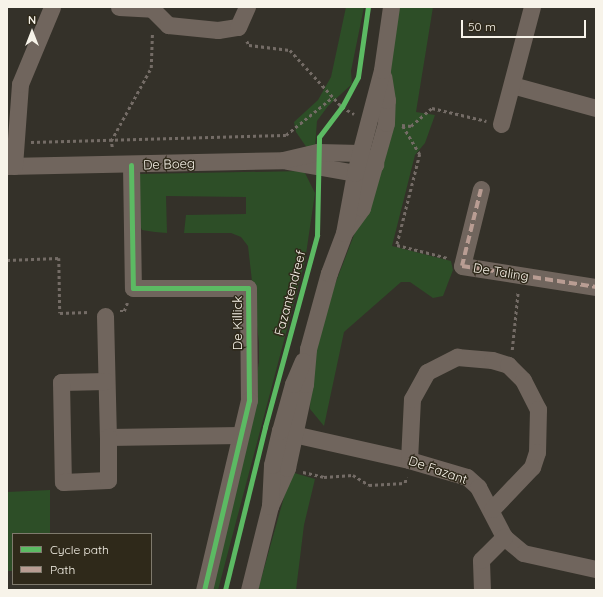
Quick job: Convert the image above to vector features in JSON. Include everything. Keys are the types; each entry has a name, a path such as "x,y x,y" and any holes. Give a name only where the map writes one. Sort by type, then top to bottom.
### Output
{"street":[{"path":"10,166 15,142 20,84 52,7"},
{"path":"119,7 152,9 168,25 218,30 238,27 247,7"},
{"path":"270,506 272,466 287,433 306,384 308,349 327,280 344,233 355,173 382,70 391,7"},
{"path":"501,124 532,7"},
{"path":"344,233 362,208 376,164 386,123 387,100 382,70"},
{"path":"512,85 596,108"},
{"name":"De Boeg","path":"10,166 112,166 283,160 318,152 360,153"},
{"path":"360,153 376,164"},
{"name":"De Boeg","path":"283,160 355,173"},
{"path":"355,173 376,164"},
{"path":"131,165 133,288"},
{"name":"De Taling","path":"481,189 462,266 596,287"},
{"name":"De Killick","path":"133,288 248,288 249,400 204,590"},
{"path":"106,313 108,480 63,482 61,382 106,381"},
{"path":"409,460 412,400 427,372 457,356 492,360 508,365 523,380 538,409 537,452 532,467 492,509"},
{"path":"249,590 270,506 287,468 287,433"},
{"name":"De Fazant","path":"287,433 409,460 468,477 478,487 492,509 504,537 523,553 596,569"},
{"path":"108,437 240,435"},
{"path":"482,590 481,560 504,537"}],"path":[{"path":"112,166 112,141 151,68 152,9"},
{"path":"15,142 112,141 286,135 333,97"},
{"path":"338,113 345,103"},
{"path":"402,126 420,154 397,244 463,262"},
{"path":"7,260 59,258 60,313 106,313 124,311 133,288"},
{"path":"508,365 514,344 519,275"},
{"path":"287,468 324,477 354,475 369,485 405,483 409,460"}],"green space":[{"path":"346,7 364,7 351,71 352,84 328,106 317,121 315,147 307,148 296,132 294,122 318,100 331,77"},
{"path":"398,7 433,7 416,112 435,115 425,143 415,155 392,246 451,261 453,270 443,296 433,298 410,282 401,282 344,332 324,426 310,409 311,368 327,305 369,196 391,90 390,52"},
{"path":"304,171 315,193 305,261 218,590 209,590 253,396 259,362 259,343 248,246 241,237 231,233 184,233 186,215 246,214 246,197 166,196 167,233 142,230 137,219 139,174"},
{"path":"291,472 315,479 304,525 296,590 258,590"},
{"path":"50,490 50,533 12,533 12,571 7,571 7,492"}],"marked path":[{"path":"481,189 462,266 596,287"}],"cycle path":[{"name":"Fazantendreef","path":"225,590 265,427 317,235 319,137 342,107 358,77 368,7"},
{"path":"131,165 133,288 248,288 249,400 204,590"}]}
